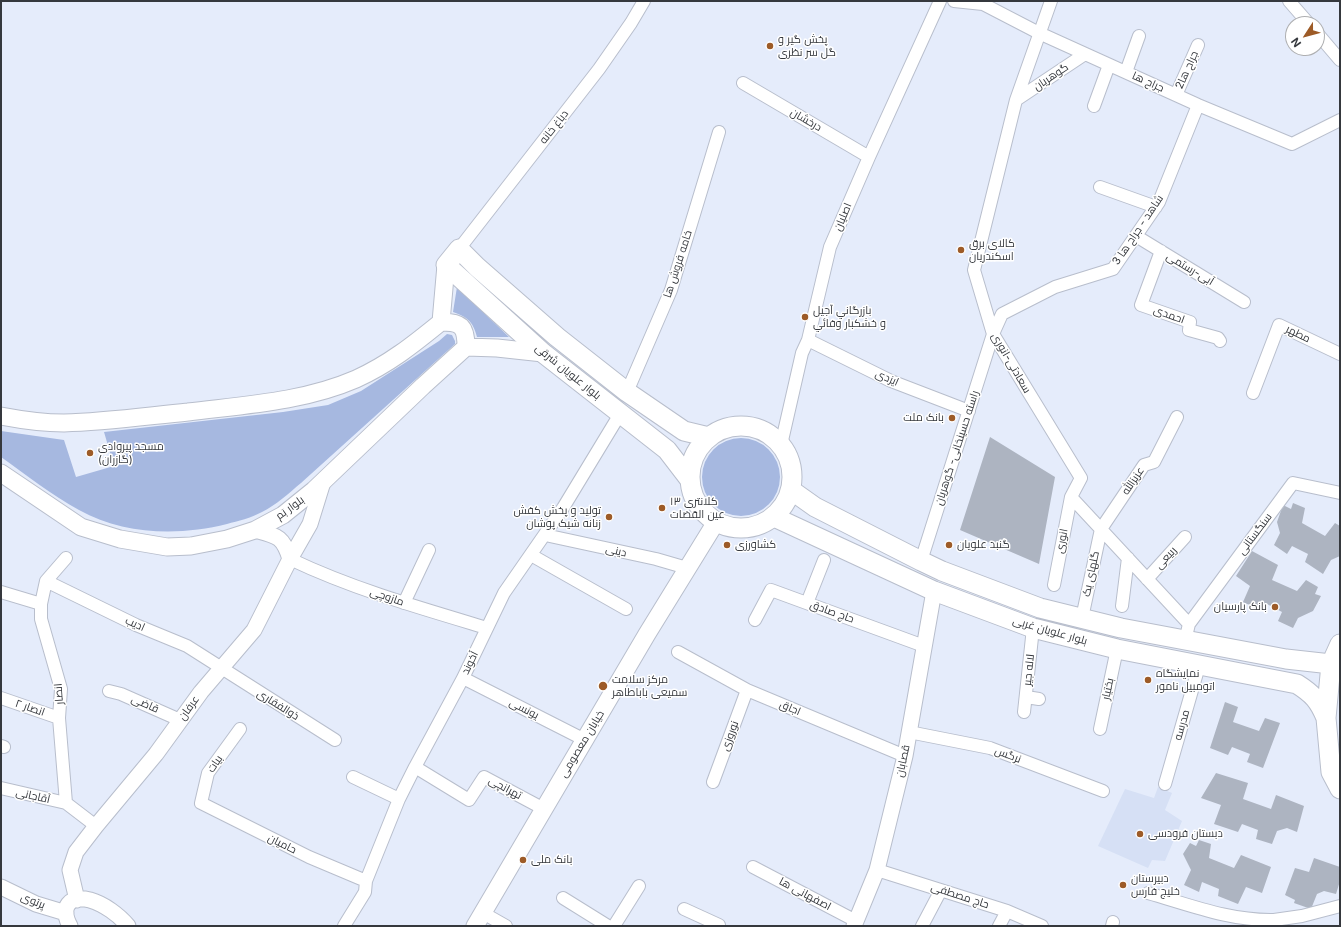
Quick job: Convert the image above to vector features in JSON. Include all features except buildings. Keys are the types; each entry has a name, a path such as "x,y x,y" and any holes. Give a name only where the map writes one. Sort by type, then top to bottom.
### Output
{"main road":[{"path":"441,322 446,265 459,249"},
{"name":"بلوار علویان شرقی","path":"459,249 477,267 557,337 627,392 684,431 709,437"},
{"name":"بلوار علویان شرقی","path":"446,265 543,353 667,450 690,480"},
{"path":"1,416 63,423 272,403 319,392 355,379 380,367 407,350 441,322 455,322 459,325 465,335 466,347 498,348 543,353"},
{"name":"بلوار بَم","path":"1,473 81,527 120,539 167,546 191,546 227,539 255,530 283,515 323,482 422,386 466,347"},
{"path":"738,426 754,427 769,434 781,445 789,459 792,474 791,490 784,505 774,517 760,525 744,528 728,527 716,522 702,510 694,496 690,480 692,464 698,449 709,437 723,429 738,426"},
{"name":"بلوار علویان غربی","path":"791,490 815,507 921,561 942,571 1032,605 1121,628 1187,632 1286,660 1331,664"},
{"name":"بلوار علویان غربی","path":"774,517 934,591 1030,627 1116,649 1297,684 1310,692 1320,704 1326,718"},
{"name":"خیابان معصومی","path":"479,919 687,568 716,522"},
{"path":"1030,627 1032,605"},
{"path":"1340,644 1331,664 1326,718 1331,772 1340,789"}],"street":[{"name":"دباغ خانه","path":"459,249 599,69 631,23 644,1"},
{"name":"اصلیان","path":"781,445 802,353 808,340 830,247 940,1"},
{"name":"جراح ها","path":"954,1 983,4 1039,33 1109,65 1198,105 1292,144 1340,120"},
{"name":"سعادتی-انوری","path":"1051,1 1016,100 974,270 993,334 1081,478 1071,497"},
{"path":"1289,1 1302,16"},
{"path":"1126,72 1139,36"},
{"path":"1325,42 1340,60"},
{"name":"جراح ها2","path":"1176,95 1198,45"},
{"name":"گوهریان","path":"1016,100 1085,54"},
{"path":"1094,106 1109,65"},
{"name":"درخشان","path":"743,83 869,157"},
{"name":"شاهد - جراح ها 3","path":"993,334 1002,314 1055,287 1112,269 1159,202 1198,105"},
{"name":"خامه فروش ها","path":"627,392 671,290 719,132"},
{"path":"1100,187 1156,207"},
{"name":"آبی-رستمی","path":"1136,236 1244,302"},
{"name":"احمدی","path":"1161,251 1141,305 1190,322 1189,330 1218,338 1220,341"},
{"name":"مطهر","path":"1253,393 1279,325 1340,354"},
{"name":"راسته حسینخانی- گوهریان","path":"921,561 993,334"},
{"name":"ایزدی","path":"808,340 891,381 969,411"},
{"name":"آخوند","path":"344,926 365,892 366,881 399,799 463,678 504,593 545,535 620,414"},
{"name":"عزیزالله","path":"1101,529 1144,465 1154,462 1176,417"},
{"name":"عرفان","path":"77,900 70,870 76,852 156,754 201,692 254,630 290,559 310,524 323,482"},
{"name":"سنگستانی","path":"1187,632 1293,483 1340,493"},
{"path":"1071,497 1147,579 1187,632"},
{"name":"انوری","path":"1054,585 1071,497"},
{"name":"گلهای یک","path":"1082,618 1101,529"},
{"path":"255,530 276,536 287,547 290,559"},
{"name":"دینی","path":"545,535 656,559 687,568"},
{"name":"ربیعی","path":"1147,579 1185,537"},
{"path":"404,603 429,550"},
{"path":"531,555 626,609"},
{"name":"انصار","path":"66,558 46,581 40,604 41,619 61,689 60,718 66,803"},
{"path":"1122,606 1128,558"},
{"name":"مازوچی","path":"290,559 322,574 404,603 487,628"},
{"path":"807,603 824,560"},
{"name":"ادیب","path":"46,581 136,625 187,646 221,669"},
{"name":"حاج صادق","path":"755,620 771,590 924,646"},
{"name":"قصابان","path":"855,924 877,870 905,756 934,591"},
{"path":"1,592 40,604"},
{"name":"لاله جیر","path":"1024,712 1030,627"},
{"name":"بختیار","path":"1100,729 1116,649"},
{"name":"اجاق","path":"678,652 747,690 905,756"},
{"name":"مدرسه","path":"1165,784 1199,666"},
{"name":"ذوالفقاری","path":"221,669 334,740"},
{"name":"یونسی","path":"463,678 585,740"},
{"name":"نوروزی","path":"713,782 747,690"},
{"name":"قاضی","path":"109,691 121,694 180,720"},
{"path":"1026,697 1039,699"},
{"name":"انصار ۲","path":"1,698 60,718"},
{"name":"بیات","path":"201,803 208,773 240,729"},
{"name":"نرگس","path":"909,732 990,748 1103,791"},
{"name":"تهرانچی","path":"415,767 469,800 484,777 544,809"},
{"path":"353,776 399,799"},
{"name":"آقاجانی","path":"1,788 66,803"},
{"path":"66,803 96,826"},
{"name":"حامیان","path":"201,803 309,857 366,881"},
{"name":"اصفهانی ها","path":"754,867 855,924"},
{"name":"حاج مصطفی","path":"877,870 1007,911 1042,926"},
{"path":"614,926 639,886"},
{"name":"پرتوی","path":"1,887 36,904 69,923"},
{"path":"922,926 941,890"},
{"path":"1148,893 1251,923 1274,923 1340,906"},
{"path":"563,898 608,926"},
{"path":"77,900 89,900 106,907 128,926"},
{"name":"پرتوی","path":"69,923 65,910 67,904 77,900"},
{"path":"684,909 719,925 718,926"},
{"path":"999,926 1007,911"},
{"path":"479,919 506,926"}],"shaded area":[{"path":"457,287 509,337 477,337 472,324 463,316 453,312"},
{"path":"447,334 452,335 455,344 301,483 267,509 236,522 209,528 171,531 133,529 114,524 79,510 39,485 1,457 1,431 64,440 76,477 114,466 104,432 283,412 328,405 361,391 439,341"},
{"path":"741,438 756,441 769,449 777,462 780,477 777,492 769,505 756,513 741,516 726,513 713,505 705,492 702,477 705,462 713,449 726,441"},
{"name":"دبستان فرودسی","path":"1158,787 1172,793 1165,810 1182,821 1165,861 1152,860 1148,868 1098,846 1125,789 1154,798"}],"place":[{"name":"پخش گیر و گل سر نظری","path":"770,46"},
{"name":"کالای برق اسکندریان","path":"961,250"},
{"name":"بازرگاني آجيل و خشكبار وفائي","path":"805,317"},
{"name":"بانک ملت","path":"952,418"},
{"name":"مسجد پیروادی (گازران)","path":"90,453"},
{"name":"کلانتری ۱۳ عین القضات","path":"662,508"},
{"name":"تولید و پخش کفش زنانه شیک پوشان","path":"609,517"},
{"name":"کشاورزی","path":"727,545"},
{"name":"گنبد علویان","path":"949,545"},
{"name":"بانک پارسیان","path":"1275,607"},
{"name":"نمایشگاه اتومبیل نامور","path":"1148,680"},
{"name":"مرکز سلامت سمیعی باباطاهر","path":"603,686"},
{"name":"دبستان فرودسی","path":"1140,834"},
{"name":"بانک ملی","path":"523,860"},
{"name":"دبیرستان خلیج فارس","path":"1123,885"}]}
